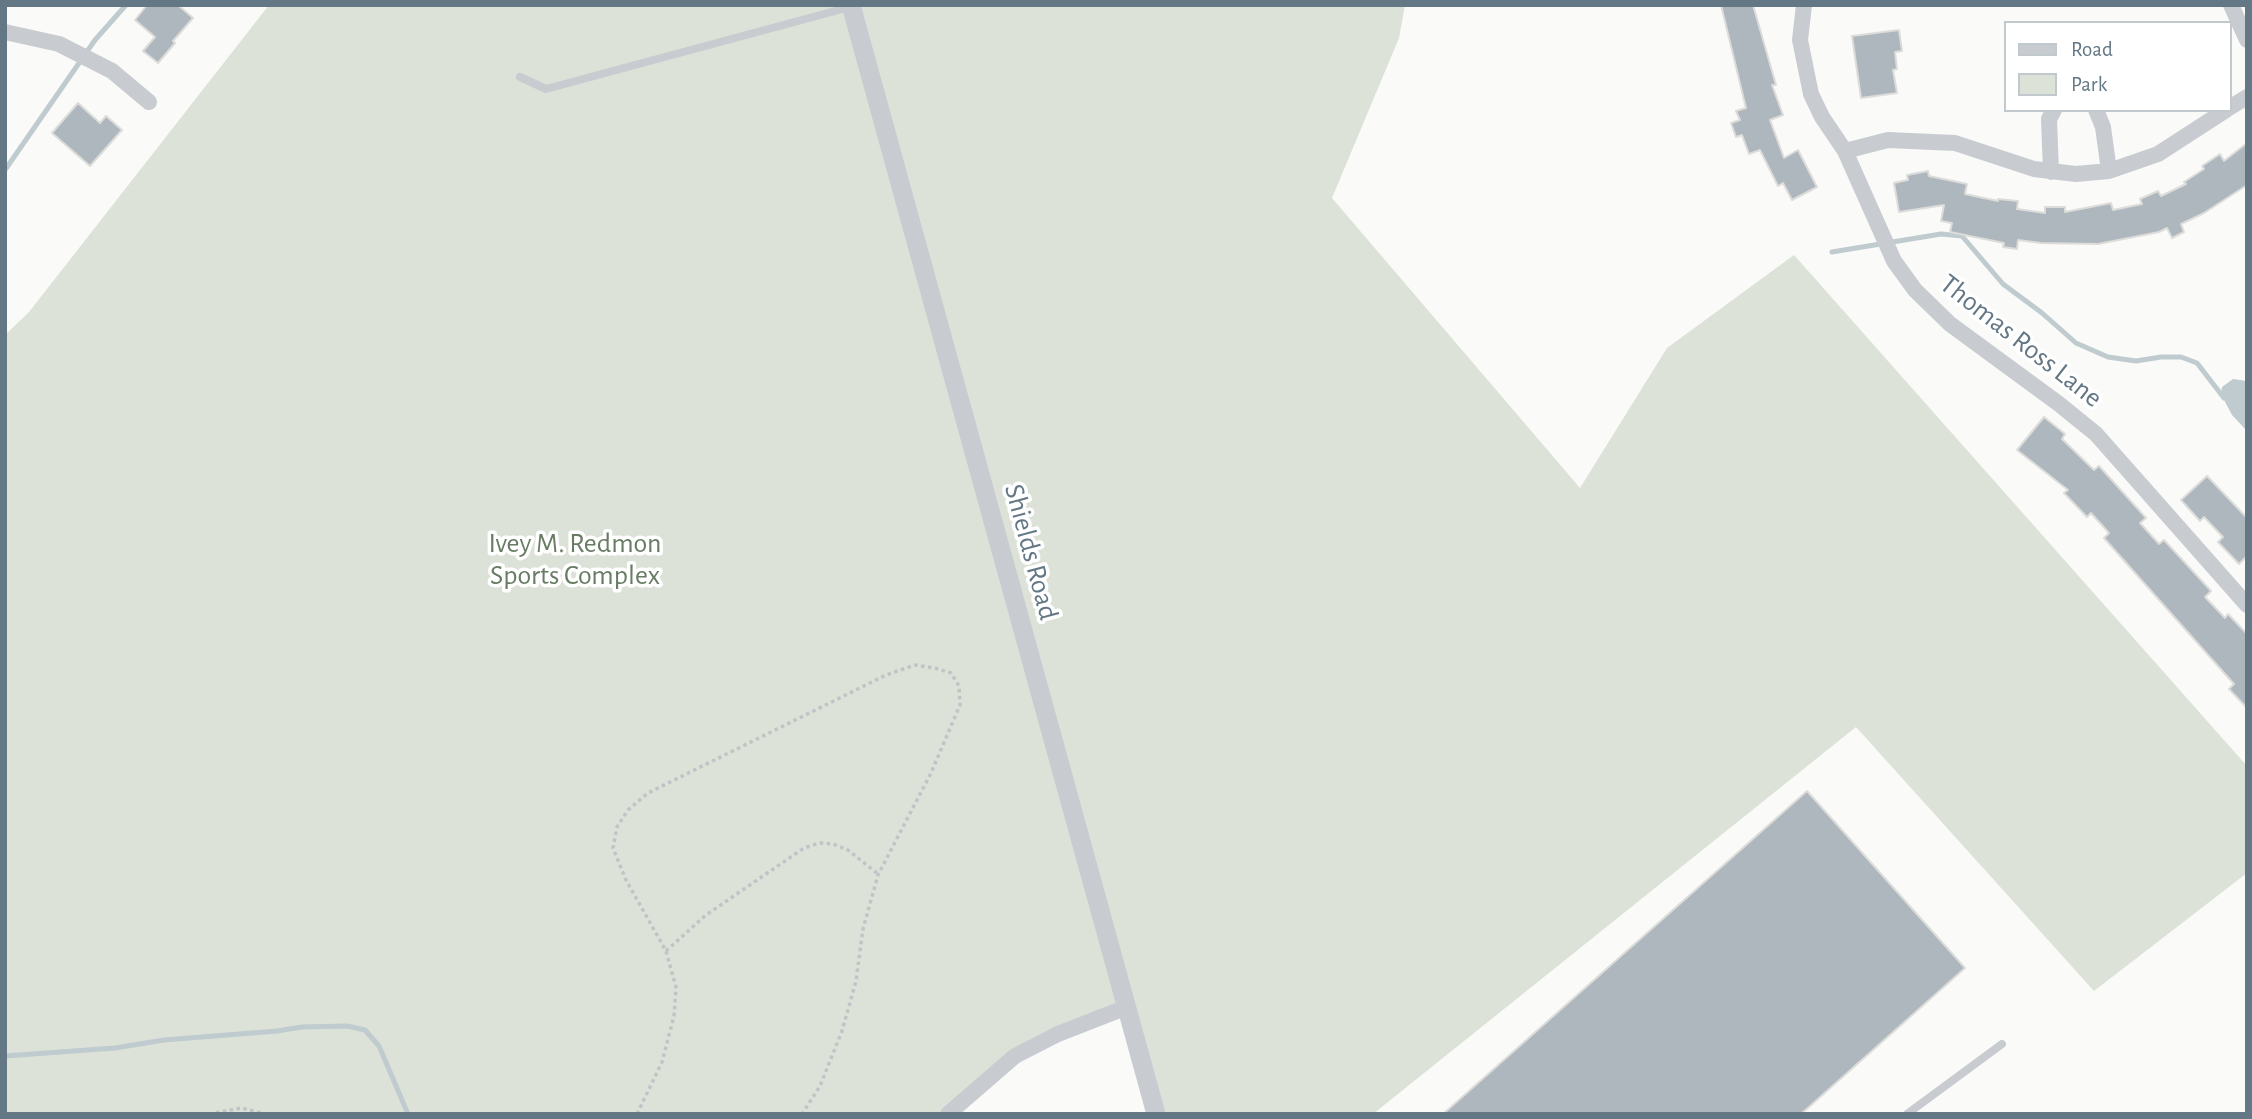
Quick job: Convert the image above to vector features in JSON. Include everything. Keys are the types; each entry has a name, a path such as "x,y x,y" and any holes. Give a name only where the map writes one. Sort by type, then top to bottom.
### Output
{"street":[{"name":"Thomas Ross Lane","path":"1804,5 1800,40 1811,94 1822,117 1845,151 1894,261 1914,290 1950,324 2096,434 2247,605"},
{"path":"2231,5 2247,40"},
{"name":"Shields Road","path":"851,6 1156,1114"},
{"path":"5,32 59,44 111,71 149,102"},
{"path":"2231,107 2247,97"},
{"path":"2051,172 2049,119 2053,112"},
{"path":"2097,112 2103,127 2109,171"},
{"path":"1845,151 1888,140 1955,143 2034,169 2076,174 2109,171 2158,154 2223,112"},
{"path":"948,1114 1015,1056 1058,1034 1127,1007"}],"lane":[{"path":"520,77 546,89 851,6"},
{"path":"1907,1114 2002,1044"}],"path":[{"path":"636,1114 662,1062 674,1016 677,987 666,951 626,880 613,848 617,827 628,810 648,793 886,675 915,665 951,673 959,686 960,705 931,773 878,875 863,929 856,981 842,1031 820,1086 802,1114"},
{"path":"666,951 706,915 804,848 820,843 834,844 848,850 878,875"},
{"path":"209,1114 240,1108 266,1114"}],"green space":[{"name":"Ivey M. Redmon Sports Complex","path":"269,5 1405,5 1399,38 1332,198 1580,488 1667,348 1794,255 2247,766 2247,873 2094,991 1856,727 1373,1114 1156,1114 1128,1008 1058,1034 948,1114 5,1114 5,335 29,312"}],"shaded area":[{"path":"2233,379 2247,381 2247,431 2232,415 2221,394 2222,387"}],"building":[{"path":"147,5 178,5 193,18 158,63 143,51 155,37 135,20"},
{"path":"1721,5 1753,5 1776,85 1772,85 1783,115 1770,120 1784,158 1798,150 1817,187 1792,200 1783,183 1778,186 1760,150 1749,154 1742,135 1736,137 1731,123 1740,120 1736,111 1746,108"},
{"path":"1899,30 1902,51 1895,52 1897,69 1893,70 1897,93 1861,98 1852,36"},
{"path":"78,103 100,123 106,116 122,130 90,166 52,133"},
{"path":"2247,143 2247,185 2204,213 2181,224 2184,232 2172,238 2167,228 2098,244 2018,240 2017,249 2003,247 2004,243 1950,232 1952,223 1941,221 1944,205 1899,212 1894,183 1908,180 1907,175 1928,171 1929,176 1967,184 1965,194 1998,201 2018,201 2017,209 2045,213 2045,207 2065,207 2065,212 2111,203 2113,210 2142,204 2140,199 2158,191 2161,196 2186,184 2184,182 2204,169 2202,166 2220,154 2224,161"},
{"path":"2044,417 2065,434 2062,439 2094,470 2099,466 2146,518 2140,523 2159,544 2164,540 2211,591 2205,597 2225,618 2228,614 2247,634 2247,708 2229,689 2234,684 2104,538 2109,533 2091,513 2087,517 2064,493 2068,490 2017,450"},
{"path":"2207,476 2247,518 2247,556 2239,564 2218,542 2223,537 2204,517 2200,521 2181,500"},
{"path":"1807,791 1965,968 1801,1114 1443,1114"}],"waterway":[{"path":"5,170 95,40 126,5"},
{"path":"1832,252 1941,234 1962,236 2003,284 2076,343 2108,357 2136,361 2181,357 2197,363 2224,398"},
{"path":"5,1056 115,1048 164,1040 302,1027 347,1026 365,1030 379,1046 408,1114"}]}
